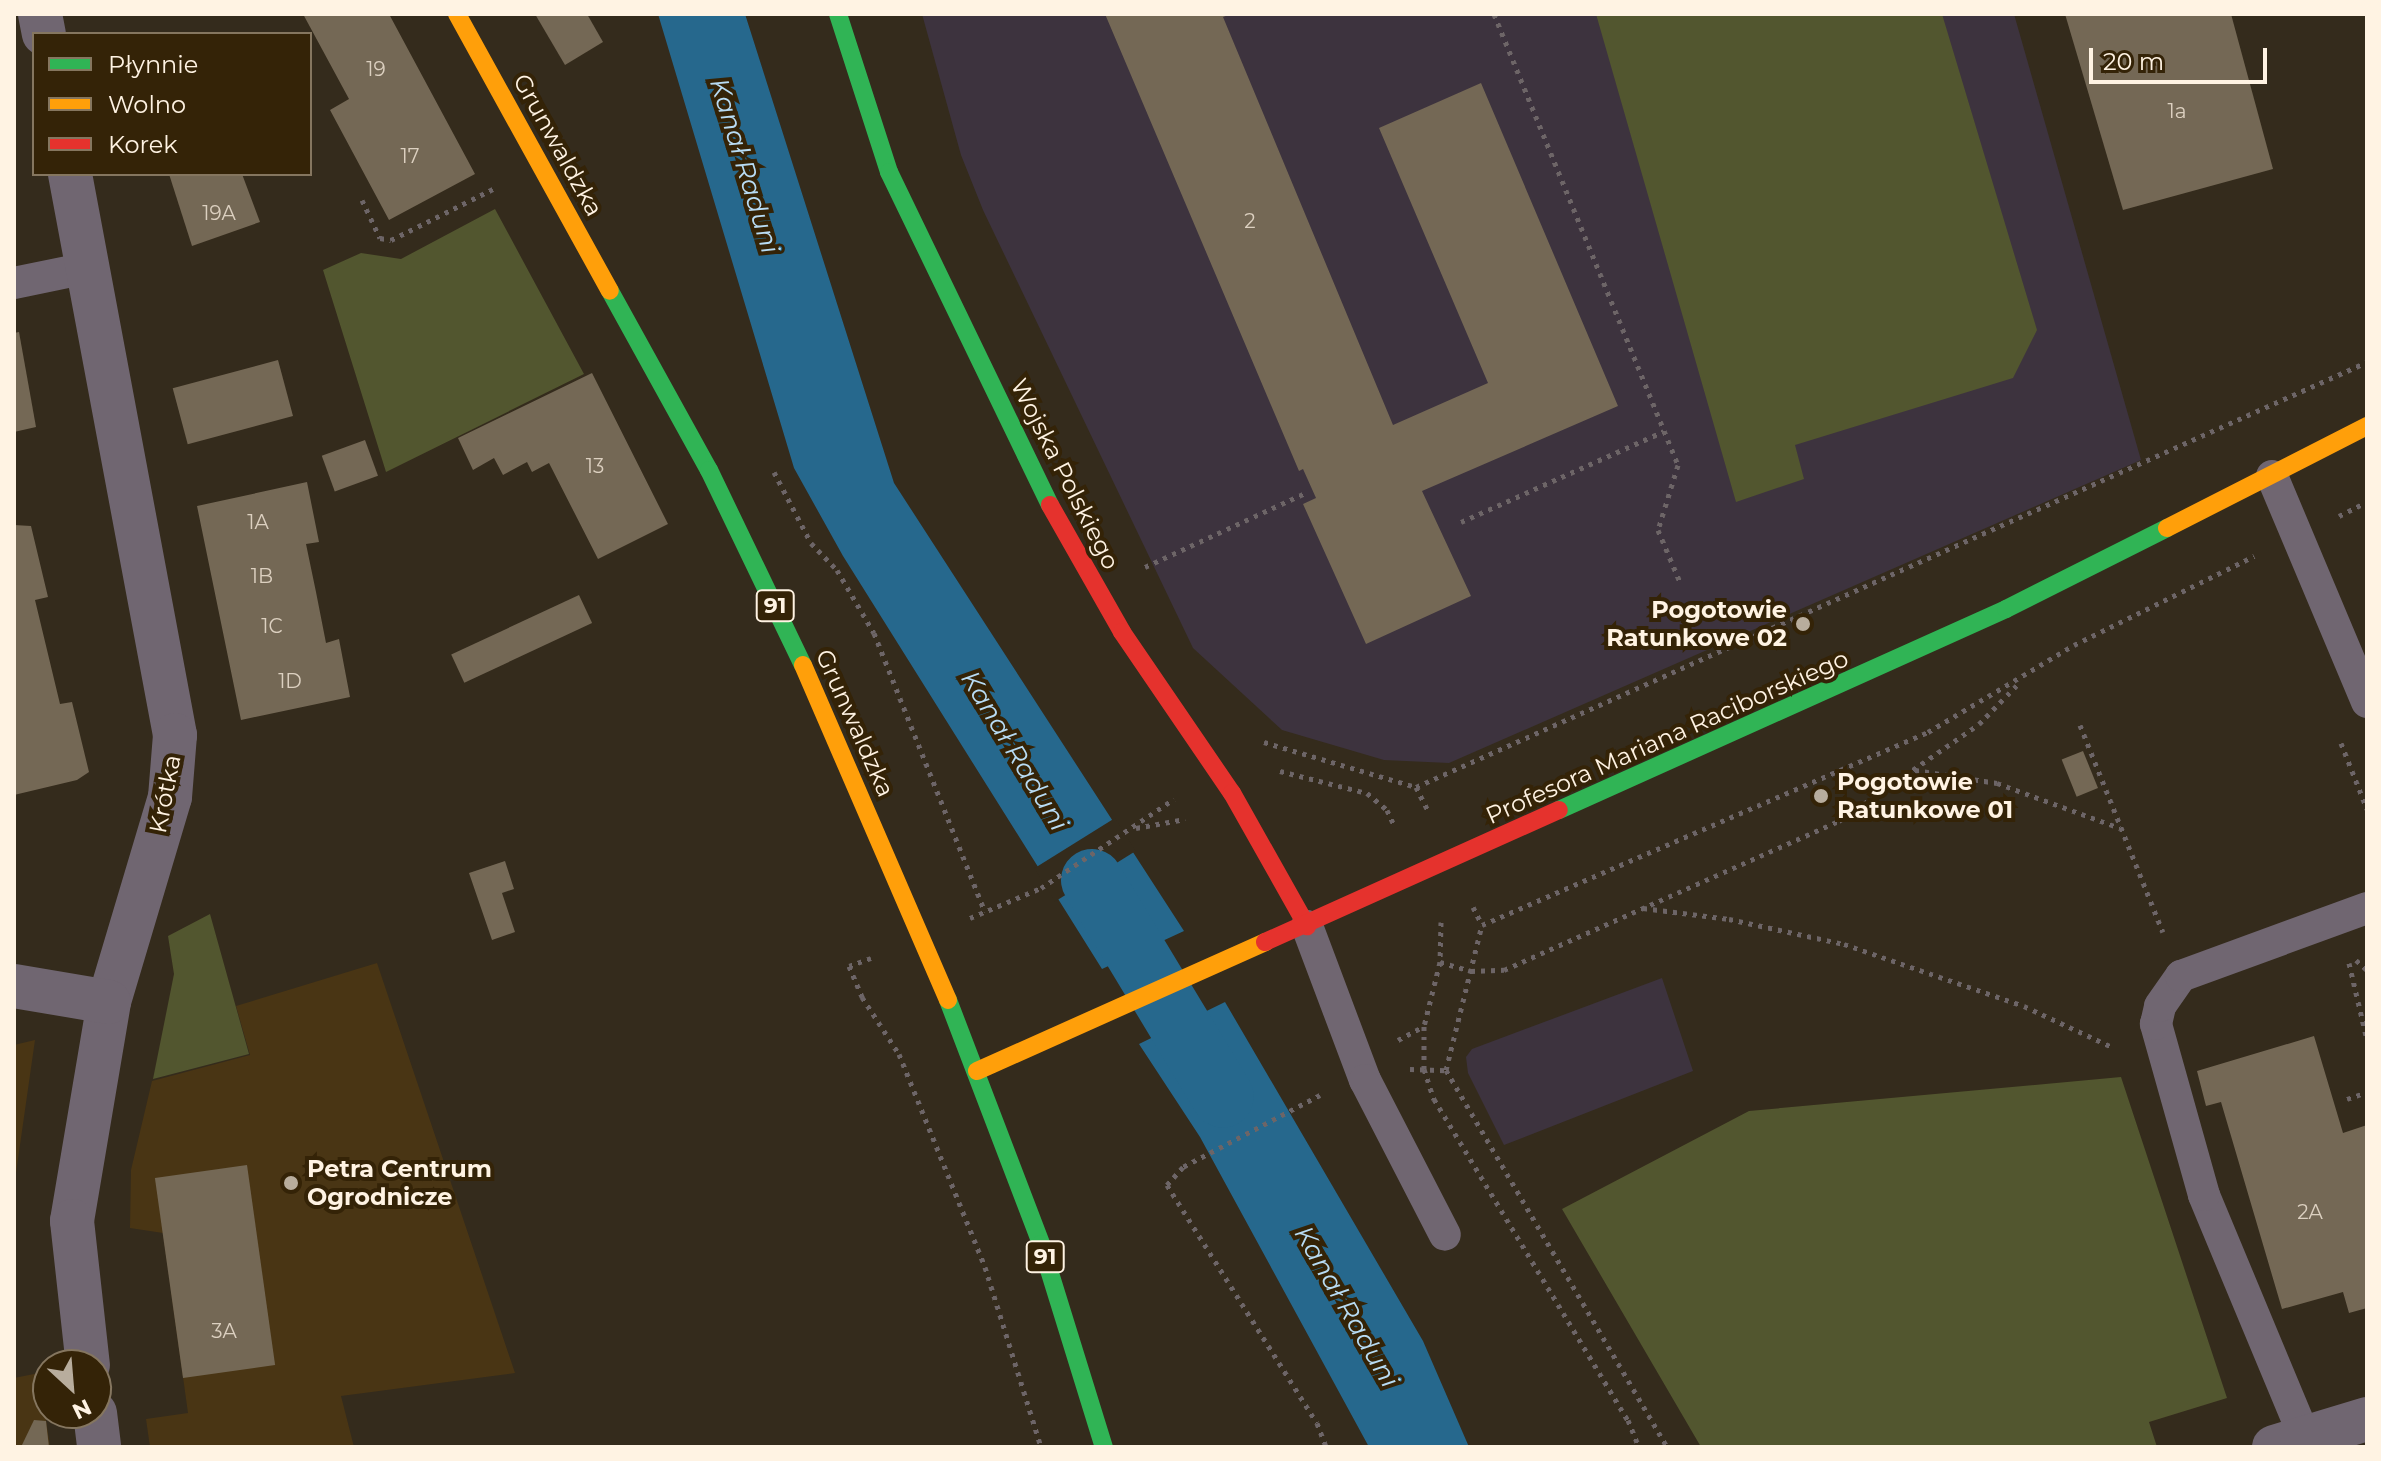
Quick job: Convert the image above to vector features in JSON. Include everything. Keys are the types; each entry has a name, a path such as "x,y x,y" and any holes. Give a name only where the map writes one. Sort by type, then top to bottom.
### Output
{"main road":[{"name":"Grunwaldzka","path":"457,14 709,470 843,748 977,1071 1041,1244 1104,1447"},
{"name":"Wojska Polskiego","path":"838,14 889,172 1066,537 1122,632 1232,793 1307,926"},
{"name":"Profesora Mariana Raciborskiego","path":"977,1071 1307,926 2006,609 2367,426"}],"street":[{"name":"Krótka","path":"70,176 175,735 170,797 109,1002 72,1221 86,1349"},
{"path":"14,986 109,1002"},
{"path":"2289,1442 2367,1419"}],"lane":[{"path":"14,283 87,268"},
{"path":"2272,476 2367,702"},
{"path":"2289,1442 2204,1195 2156,1024 2160,1006 2181,976 2367,908"},
{"path":"1307,926 1365,1080 1445,1235"}],"path":[{"path":"1494,14 1678,465 1658,530 1680,582"},
{"path":"362,200 380,238 391,240 494,189"},
{"path":"1254,739 1416,787 2367,362"},
{"path":"1461,522 1664,431"},
{"path":"1142,568 1307,492"},
{"path":"1667,1447 1446,1070 1482,925 1928,732 2074,645 2367,502"},
{"path":"1440,962 1471,971 1504,970 1839,821 1979,724 2023,678"},
{"path":"2080,725 2181,976"},
{"path":"1914,769 1997,783 2104,818 2122,829"},
{"path":"1041,888 1135,828"},
{"path":"1642,908 1729,919 1844,944 2024,1006 2170,1075"},
{"path":"849,966 862,997 899,1054 985,1267 1041,1447"},
{"path":"2351,983 2367,1040"},
{"path":"1399,1069 1446,1070"},
{"path":"1424,1069 1434,1099 1628,1420 1639,1447"},
{"path":"2347,1099 2367,1092"},
{"path":"1319,1095 1183,1167 1167,1185 1317,1423 1326,1447"}],"shaded area":[{"path":"922,14 2014,14 2141,460 1449,763 1384,760 1282,730 1193,648 983,210 961,155"},
{"name":"Petra Centrum Ogrodnicze","path":"377,963 515,1373 341,1396 354,1447 150,1447 146,1419 188,1413 163,1233 130,1228 131,1170 152,1081 250,1055 236,1006"},
{"path":"1662,978 1693,1071 1504,1145 1468,1073 1466,1057 1472,1049"},
{"path":"35,1040 14,1187 14,1045"},
{"path":"32,1374 32,1429 47,1429 50,1447 14,1447 14,1378"}],"green space":[{"path":"1596,14 1942,14 2037,330 2013,378 1795,445 1804,479 1736,502"},
{"path":"495,209 584,374 386,472 323,270 361,253 401,259"},
{"path":"210,914 249,1054 153,1079 174,974 168,936"},
{"path":"2121,1077 2227,1398 2149,1422 2157,1447 1701,1447 1562,1209 1749,1111"}],"water":[{"path":"658,14 745,14 894,483 1184,931 1102,969 843,556 794,468"},
{"path":"1225,1002 1423,1341 1469,1447 1369,1447 1200,1137 1139,1044"}],"pier":[{"path":"1115,818 1136,851 1055,901 1034,868"}],"building":[{"path":"303,14 389,14 475,174 389,220 330,110 349,99"},
{"path":"535,14 587,14 603,42 565,65"},
{"path":"1105,14 1231,14 1223,17 1393,425 1488,383 1379,128 1481,83 1618,406 1422,491 1471,596 1366,644 1303,504 1316,498 1303,469 1299,471"},
{"path":"2065,14 2231,14 2273,169 2123,210"},
{"path":"170,176 243,176 260,222 192,246"},
{"path":"19,332 36,427 14,432 14,333"},
{"path":"278,360 293,416 188,444 173,388"},
{"path":"592,373 668,524 598,559 549,463 532,472 527,462 503,475 494,458 473,470 458,438"},
{"path":"365,440 378,476 335,491 322,456"},
{"path":"307,482 319,542 306,544 326,643 339,639 350,697 241,720 197,506"},
{"path":"14,525 31,526 48,597 35,600 60,704 72,702 89,772 77,780 14,795"},
{"path":"579,595 592,623 464,683 451,655"},
{"path":"2083,751 2098,788 2077,797 2062,760"},
{"path":"505,861 514,889 502,893 515,932 492,940 469,873"},
{"path":"2314,1036 2343,1133 2367,1125 2367,1308 2349,1313 2343,1292 2282,1309 2221,1102 2206,1106 2197,1071"},
{"path":"247,1165 275,1365 183,1378 155,1178"},
{"path":"32,1424 32,1429 47,1429 49,1447 21,1447"}],"waterway":[{"name":"Kanał Raduni","path":"1092,880 1223,1097"}],"traffic: fast":[{"path":"838,14 889,172 1050,505"},
{"path":"610,291 709,470 803,665"},
{"path":"1559,810 2006,609 2167,528"},
{"path":"948,1000 1041,1244 1104,1447"}],"traffic: slow":[{"path":"457,14 610,291"},
{"path":"2167,528 2367,426"},
{"path":"803,665 948,1000"},
{"path":"977,1071 1265,942"}],"traffic: jam":[{"path":"1050,505 1122,632 1232,793 1307,926"},
{"path":"1265,942 1559,810"}],"place":[{"name":"Pogotowie Ratunkowe 02","path":"1803,624"},
{"name":"Pogotowie Ratunkowe 01","path":"1821,796"},
{"name":"Petra Centrum Ogrodnicze","path":"291,1183"}]}
